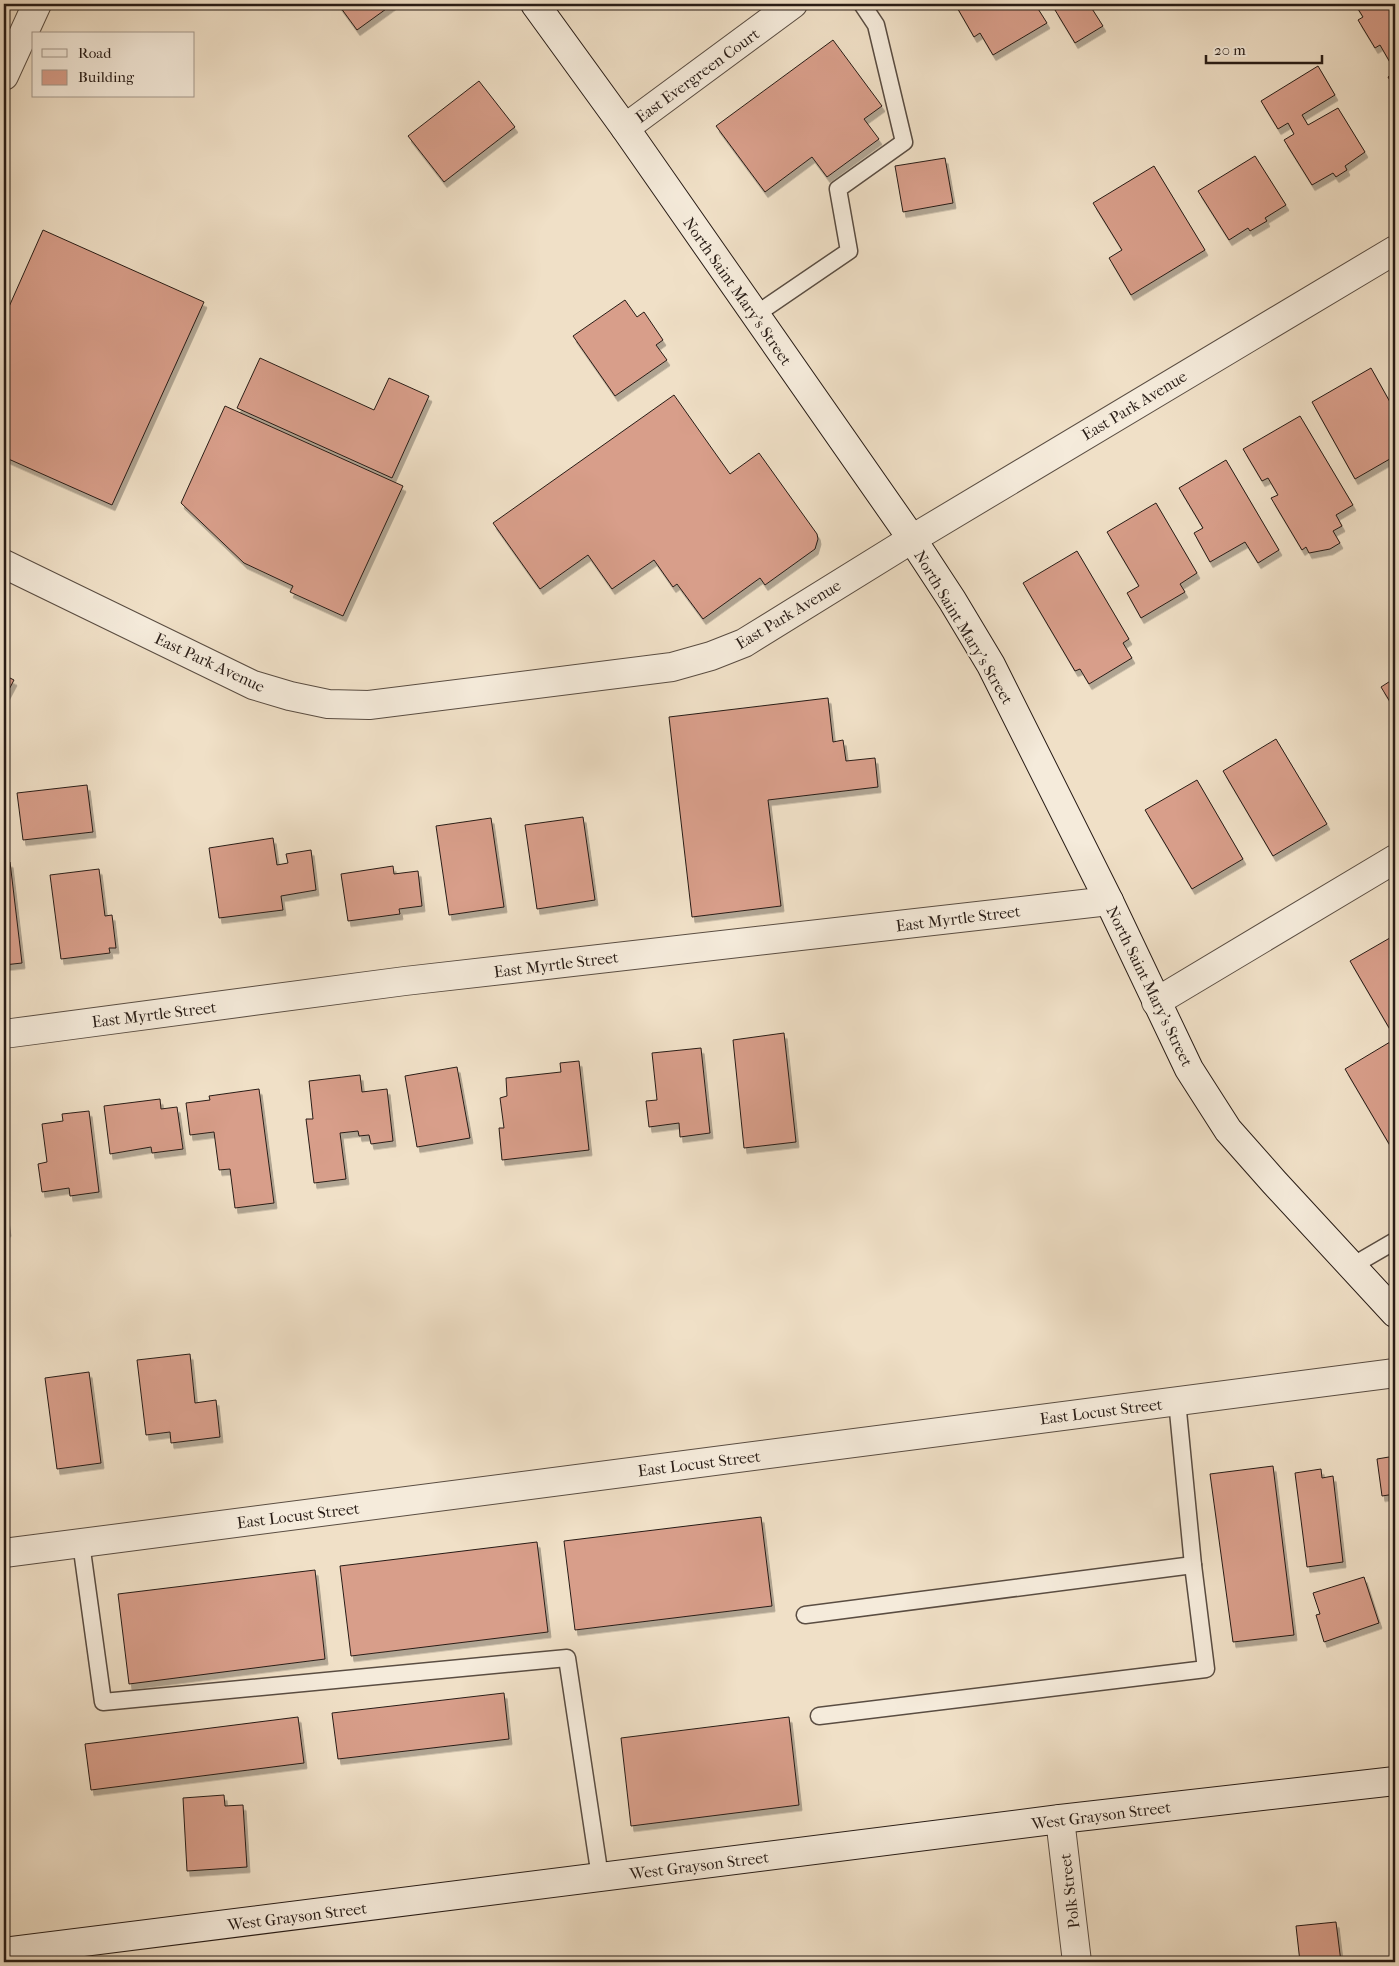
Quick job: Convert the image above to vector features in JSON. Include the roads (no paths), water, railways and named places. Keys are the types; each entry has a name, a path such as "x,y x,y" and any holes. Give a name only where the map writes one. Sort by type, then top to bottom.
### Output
{"street":[{"path":"4,76 37,4"},
{"name":"North Saint Mary's Street","path":"535,4 625,128 912,539 952,600 990,665 1109,901 1189,1069 1228,1130 1395,1313"},
{"name":"East Evergreen Court","path":"625,128 793,4"},
{"name":"East Park Avenue","path":"4,564 253,685 290,696 328,704 369,705 672,667 711,656 744,643 912,539 1395,250"},
{"path":"1156,1002 1395,859"},
{"name":"East Myrtle Street","path":"4,1034 406,981 1109,901"},
{"name":"East Locust Street","path":"4,1553 1395,1373"},
{"name":"West Grayson Street","path":"4,1952 1060,1820 1395,1781"},
{"name":"Polk Street","path":"1060,1820 1077,1962"}],"lane":[{"path":"755,315 849,251 838,189 904,142 876,25 862,4"},
{"path":"1352,1266 1395,1241"},
{"path":"819,1716 1206,1669 1193,1565 1177,1401"},
{"path":"81,1543 103,1702 566,1658 600,1877"},
{"path":"805,1616 1193,1565"}]}
